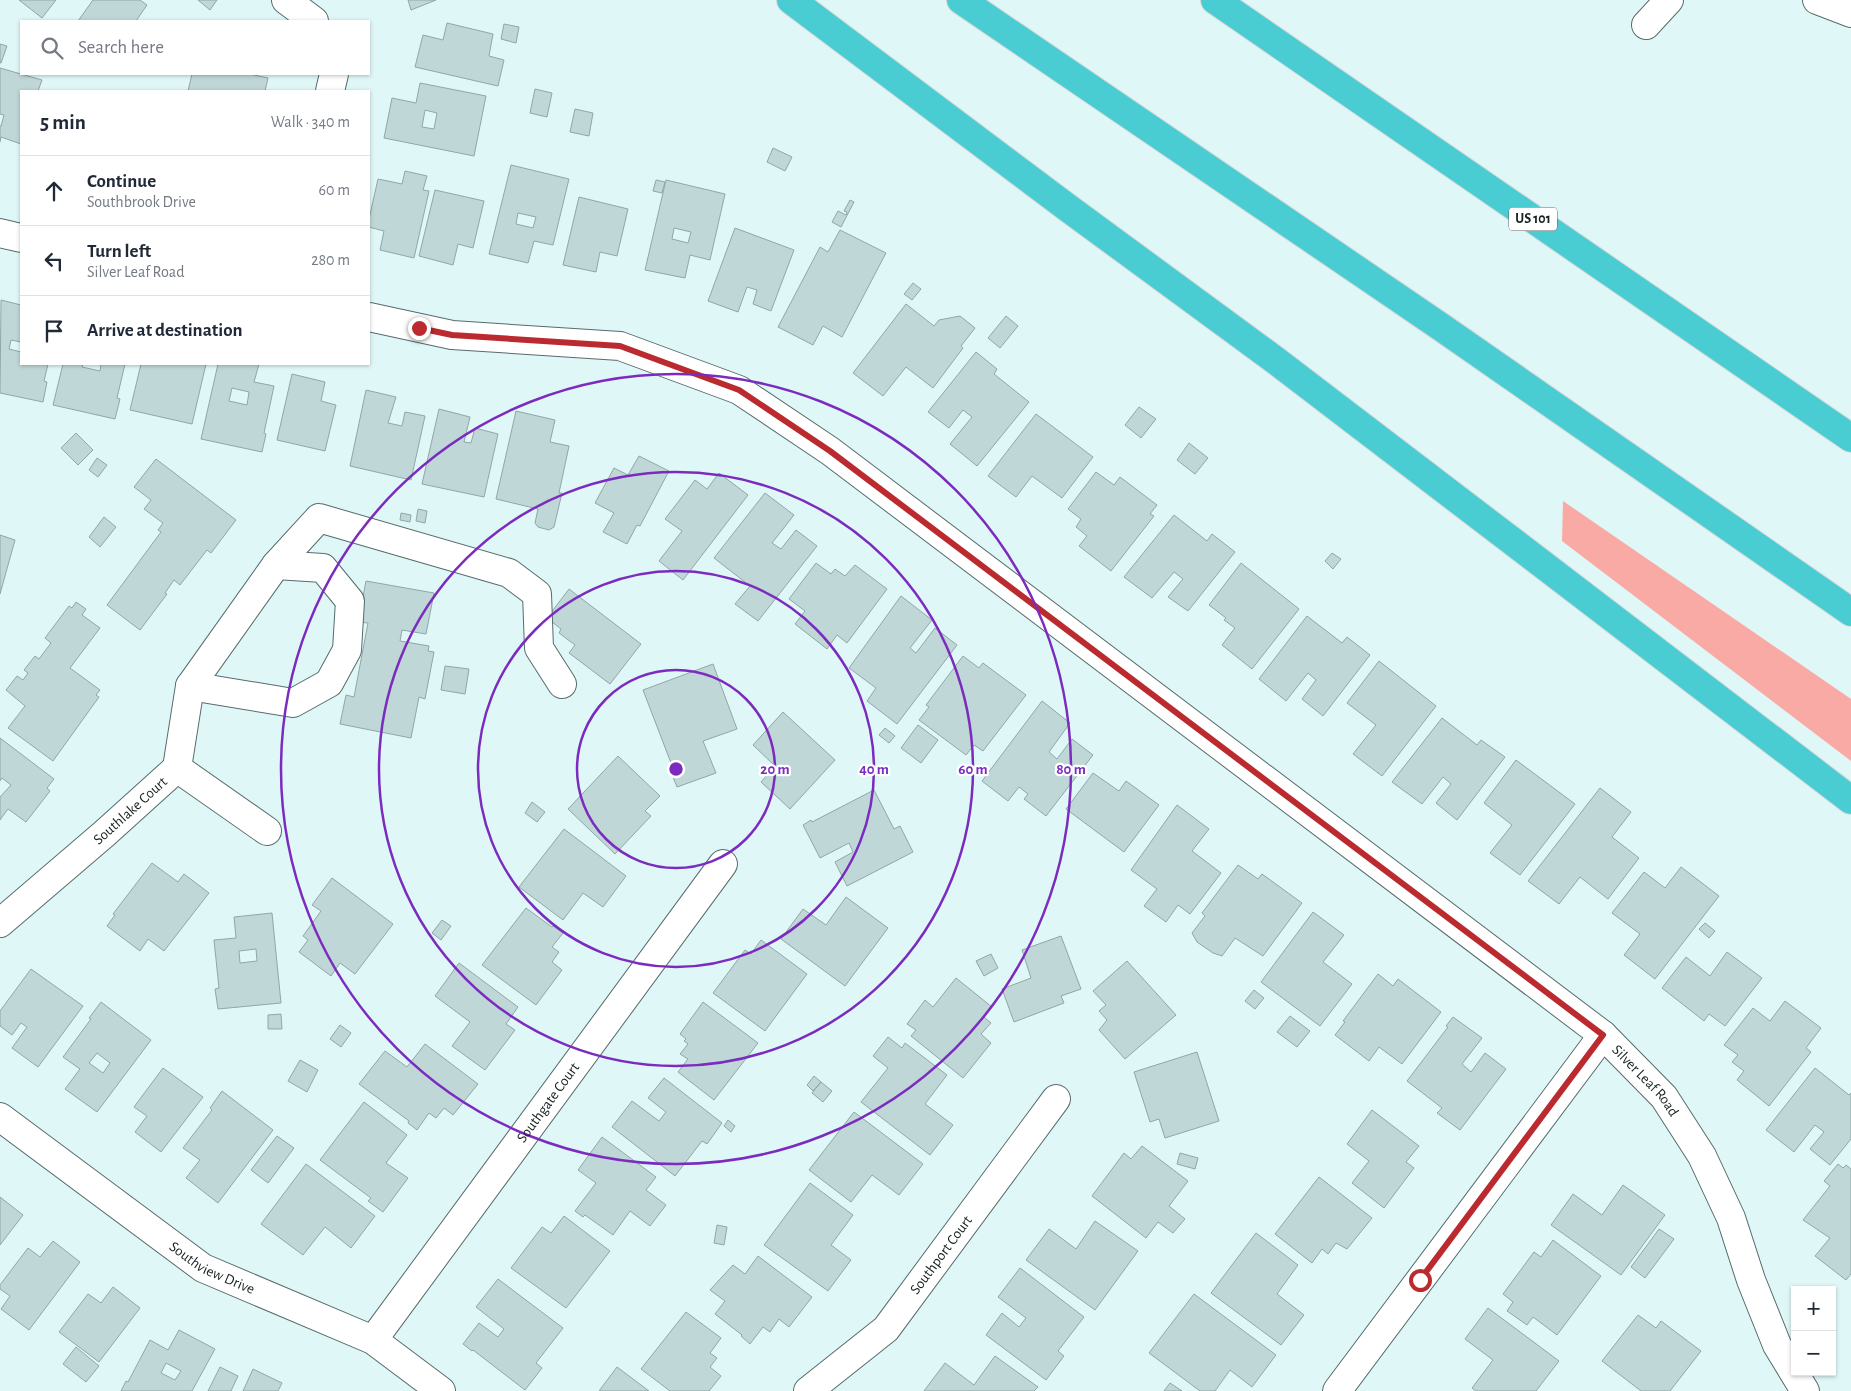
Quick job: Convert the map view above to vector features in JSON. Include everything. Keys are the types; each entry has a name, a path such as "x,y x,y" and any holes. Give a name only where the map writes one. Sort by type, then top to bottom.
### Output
{"highway":[{"path":"791,0 1060,202 1283,366 1851,800"},
{"path":"961,0 1441,327 1851,612"},
{"name":"US 101","path":"1215,0 1851,438"}],"street":[{"path":"286,0 313,20"},
{"path":"1646,25 1669,0"},
{"path":"1817,0 1851,13"},
{"path":"330,90 334,75"},
{"path":"0,233 20,238"},
{"name":"Silver Leaf Road","path":"370,317 452,335 620,346 739,390 830,451 1603,1035 1664,1097 1702,1156 1731,1218 1777,1345 1805,1391"},
{"path":"177,768 190,686 276,565 319,518 509,574 537,594 539,648 562,684"},
{"path":"190,686 294,704 329,683 347,650 350,601 323,568 276,565"},
{"name":"Southlake Court","path":"0,923 104,834 177,768 267,831"},
{"name":"Southgate Court","path":"373,1340 723,864"},
{"path":"1338,1391 1603,1035"},
{"name":"Southport Court","path":"808,1391 886,1329 1056,1099"},
{"name":"Southview Drive","path":"0,1117 203,1268 373,1340 441,1391"}],"shaded area":[{"path":"1563,501 1851,699 1851,761 1562,541"}],"building":[{"path":"19,0 56,0 42,18"},
{"path":"93,0 140,0 147,5 137,20 79,20"},
{"path":"198,0 217,0 210,10"},
{"path":"408,0 436,0 411,10"},
{"path":"447,23 493,34 489,56 504,60 498,86 415,67 423,35 443,40"},
{"path":"504,24 519,27 516,43 501,39"},
{"path":"0,44 7,46 1,63 0,63"},
{"path":"0,68 42,80 38,90 20,90 20,144 1,137 0,142 0,126 4,115 0,114"},
{"path":"192,75 254,75 268,78 265,90 188,90"},
{"path":"420,83 486,96 474,156 384,138 392,98 416,103","holes":["425,110 437,113 434,129 422,127"]},
{"path":"535,89 552,93 547,117 530,113"},
{"path":"575,109 593,113 589,136 570,132"},
{"path":"773,148 792,157 785,171 767,162"},
{"path":"511,165 569,179 553,245 534,241 528,263 489,254","holes":["518,213 536,217 533,228 516,224"]},
{"path":"405,171 427,176 423,190 429,191 414,258 380,250 384,231 370,227 370,215 378,179 402,184"},
{"path":"656,180 665,182 662,193 653,191"},
{"path":"666,180 725,194 710,260 690,255 685,278 645,270","holes":["674,228 691,232 688,243 672,239"]},
{"path":"435,190 484,201 473,248 458,244 453,265 419,256"},
{"path":"579,197 628,209 617,256 600,252 596,272 563,265"},
{"path":"850,200 854,202 841,227 832,222 838,211 846,215 847,212 844,211"},
{"path":"735,228 794,250 771,311 753,304 757,290 747,287 738,312 708,301"},
{"path":"840,230 886,253 842,337 823,326 813,345 778,327 820,247 828,252"},
{"path":"913,283 921,289 912,300 904,294"},
{"path":"1,300 20,305 20,342 11,340 9,349 20,352 20,365 48,365 44,381 47,382 43,402 0,393"},
{"path":"906,304 934,326 939,320 960,316 975,328 961,346 963,348 933,388 906,367 883,396 853,373"},
{"path":"1006,316 1018,326 1000,348 988,338"},
{"path":"976,352 997,369 994,374 1029,402 977,466 950,444 972,417 963,410 949,428 928,412"},
{"path":"63,365 83,365 82,367 100,371 101,365 125,365 117,398 120,399 115,419 53,405"},
{"path":"141,365 206,365 192,424 130,410"},
{"path":"218,365 259,365 254,382 274,386 262,452 201,439","holes":["232,388 249,392 247,405 229,401"]},
{"path":"292,374 325,382 321,401 336,405 325,451 277,440"},
{"path":"366,390 396,397 388,423 402,426 405,412 425,416 411,480 350,466"},
{"path":"1139,407 1156,419 1141,438 1125,425"},
{"path":"439,409 470,417 464,442 471,443 475,428 498,434 484,497 422,484"},
{"path":"516,411 555,420 550,442 569,446 559,493 562,493 554,527 549,530 538,527 535,523 538,509 496,499"},
{"path":"1036,414 1093,457 1062,498 1032,476 1016,497 988,476"},
{"path":"76,433 93,450 78,465 61,448"},
{"path":"1189,443 1208,458 1195,474 1177,460"},
{"path":"639,456 669,471 640,526 637,525 627,544 603,532 614,513 595,503 614,468 628,475"},
{"path":"97,458 107,465 98,477 89,470"},
{"path":"156,459 236,520 211,553 207,550 180,585 174,580 165,593 167,594 140,630 107,605 161,532 158,530 163,523 144,509 151,500 134,487"},
{"path":"1096,472 1114,485 1120,477 1157,505 1150,514 1154,516 1111,571 1079,546 1087,536 1076,527 1081,519 1068,509"},
{"path":"719,473 748,495 683,580 659,561 682,531 665,519 695,480 707,489"},
{"path":"765,493 794,515 772,543 781,549 796,530 817,546 758,621 735,604 750,586 714,558"},
{"path":"418,509 427,511 425,523 416,521"},
{"path":"401,513 411,515 410,522 400,520"},
{"path":"1174,515 1207,541 1212,534 1235,552 1188,611 1168,597 1183,579 1174,572 1152,598 1124,577"},
{"path":"104,517 116,527 100,547 89,537"},
{"path":"0,535 15,540 0,594"},
{"path":"1332,553 1341,559 1333,569 1325,561"},
{"path":"816,563 831,574 835,569 845,576 855,565 887,589 847,643 837,635 827,649 795,624 805,611 789,599"},
{"path":"1241,563 1299,609 1252,669 1222,645 1235,628 1224,620 1226,618 1209,605"},
{"path":"366,581 434,593 426,634 402,630 400,641 429,646 428,651 434,652 425,699 419,697 411,738 340,724 346,695 354,697 368,623 358,622"},
{"path":"569,589 641,644 610,684 569,653 575,645 559,633 561,629 547,618"},
{"path":"901,596 932,620 910,648 916,653 935,628 957,645 897,724 867,701 876,688 849,668"},
{"path":"76,602 86,609 82,615 100,628 70,668 100,690 96,695 99,697 53,761 8,728 25,706 6,690 17,676 23,680 28,673 24,670 35,656 39,659 51,643 45,638 69,606 72,608"},
{"path":"1307,616 1342,643 1347,637 1370,655 1323,716 1302,699 1316,680 1308,673 1286,701 1259,679"},
{"path":"963,656 979,668 983,663 1026,695 983,751 974,745 966,755 919,720 929,707 926,705"},
{"path":"1379,661 1436,706 1382,776 1353,754 1376,725 1347,703"},
{"path":"713,664 737,729 703,741 716,773 677,787 673,777 676,776 643,690"},
{"path":"445,666 469,669 465,694 441,690"},
{"path":"1042,701 1070,723 1049,752 1057,759 1072,739 1093,755 1046,816 1024,799 1028,794 1019,787 1008,801 982,781"},
{"path":"783,712 835,760 790,809 761,782 775,766 753,745"},
{"path":"1442,718 1477,745 1481,740 1505,757 1457,820 1436,803 1451,784 1443,777 1422,804 1392,782"},
{"path":"918,725 938,740 921,763 901,748"},
{"path":"885,728 895,736 889,743 879,735"},
{"path":"0,738 54,779 47,788 50,791 26,822 8,809 0,820 0,797 11,785 2,778 0,781"},
{"path":"618,756 660,796 645,811 651,816 615,854 568,809"},
{"path":"1516,760 1575,804 1520,875 1490,853 1512,825 1484,803"},
{"path":"1093,773 1119,791 1126,781 1159,805 1124,852 1066,809"},
{"path":"1600,788 1631,812 1612,837 1639,858 1608,899 1580,877 1559,904 1528,881"},
{"path":"874,790 894,829 900,826 913,852 847,886 835,862 853,852 849,843 820,858 803,825"},
{"path":"532,802 545,812 537,822 525,813"},
{"path":"1177,805 1209,829 1192,851 1221,873 1190,914 1178,905 1166,922 1144,906 1157,889 1131,870"},
{"path":"564,829 626,876 603,907 583,893 563,920 519,887"},
{"path":"152,863 178,882 184,874 209,893 164,951 148,939 140,951 107,926 115,915 113,914"},
{"path":"1238,865 1258,879 1262,874 1302,903 1263,956 1235,938 1222,956 1213,953 1197,942 1192,933 1205,916 1202,913"},
{"path":"1681,867 1719,896 1655,979 1624,955 1640,934 1612,913 1644,872 1665,888"},
{"path":"332,878 393,924 355,974 340,963 331,976 299,952 308,940 303,936 321,911 312,905"},
{"path":"846,897 888,928 845,986 781,939 803,909 826,925"},
{"path":"526,908 563,933 552,947 559,952 552,962 562,970 536,1005 482,965"},
{"path":"1313,912 1344,935 1323,962 1352,984 1320,1026 1261,982"},
{"path":"272,913 281,1003 218,1009 215,989 219,988 214,940 236,938 234,917","holes":["256,949 257,961 240,963 239,951"]},
{"path":"442,920 451,926 441,940 432,933"},
{"path":"1705,923 1715,931 1709,938 1699,929"},
{"path":"1061,936 1081,989 1061,996 1064,1003 1014,1022 1002,989 1031,978 1022,950"},
{"path":"761,940 807,974 765,1031 713,993 745,950 751,954"},
{"path":"1727,952 1762,978 1725,1026 1709,1014 1704,1021 1662,988 1686,957 1710,976"},
{"path":"991,954 998,968 984,976 976,961"},
{"path":"1127,961 1176,1015 1125,1059 1099,1030 1107,1020 1099,1011 1106,1005 1093,991"},
{"path":"459,963 518,1007 506,1024 515,1030 485,1070 452,1046 470,1022 435,996"},
{"path":"31,969 83,1006 38,1067 12,1048 27,1027 21,1023 12,1035 0,1026 0,1011"},
{"path":"1378,974 1393,986 1398,979 1441,1012 1402,1064 1379,1047 1369,1061 1335,1035 1345,1022 1343,1021"},
{"path":"956,978 992,1007 984,1017 991,1023 981,1034 991,1043 963,1078 911,1036 916,1030 907,1024 925,1000 933,1007"},
{"path":"1254,990 1264,998 1255,1009 1245,1001"},
{"path":"1785,1001 1821,1028 1806,1048 1811,1052 1769,1106 1737,1080 1744,1071 1732,1062 1738,1055 1724,1045 1753,1008 1770,1021"},
{"path":"101,1002 151,1040 97,1112 65,1089 80,1069 63,1057 91,1019 89,1018","holes":["97,1053 110,1063 103,1073 89,1063"]},
{"path":"703,1002 758,1043 714,1100 678,1072 688,1059 680,1054 688,1044 684,1041 686,1039 680,1034"},
{"path":"281,1014 282,1029 268,1029 268,1015"},
{"path":"1290,1016 1310,1031 1297,1047 1277,1032"},
{"path":"1453,1017 1482,1038 1462,1064 1471,1072 1485,1053 1506,1069 1460,1130 1437,1113 1442,1108 1407,1081 1448,1027 1446,1026"},
{"path":"340,1025 351,1033 341,1047 330,1039"},
{"path":"888,1037 902,1048 905,1043 947,1075 925,1104 953,1125 930,1155 861,1102 888,1068 873,1056"},
{"path":"425,1044 478,1084 453,1115 444,1108 436,1118 429,1113 417,1130 408,1123 409,1121 359,1084 385,1051 407,1067"},
{"path":"1197,1052 1219,1121 1165,1138 1159,1119 1150,1122 1134,1072"},
{"path":"300,1060 318,1070 307,1092 288,1081"},
{"path":"163,1068 203,1097 161,1152 135,1132 147,1116 134,1107"},
{"path":"1815,1068 1849,1095 1851,1093 1851,1139 1830,1165 1810,1149 1824,1132 1815,1125 1794,1152 1766,1130"},
{"path":"814,1076 821,1082 813,1091 807,1085"},
{"path":"664,1078 722,1123 707,1144 702,1141 675,1176 612,1127 632,1101 659,1121 666,1112 648,1098"},
{"path":"821,1082 832,1091 823,1102 812,1093"},
{"path":"222,1091 273,1130 218,1203 186,1178 200,1160 183,1148 212,1110 210,1108"},
{"path":"364,1102 407,1135 386,1163 408,1178 383,1212 368,1201 371,1198 320,1160"},
{"path":"1372,1110 1419,1146 1406,1162 1414,1168 1384,1208 1352,1183 1369,1161 1347,1144"},
{"path":"854,1112 923,1164 899,1195 872,1175 851,1202 809,1170"},
{"path":"728,1120 735,1126 731,1132 724,1126"},
{"path":"277,1136 294,1148 268,1183 251,1170"},
{"path":"602,1137 656,1177 646,1190 666,1205 650,1226 630,1211 613,1235 585,1215 583,1217 575,1211 596,1183 578,1170"},
{"path":"1142,1146 1188,1181 1169,1206 1185,1219 1173,1233 1158,1222 1146,1238 1092,1196 1124,1153 1131,1159"},
{"path":"1180,1153 1198,1158 1195,1169 1177,1164"},
{"path":"306,1164 375,1216 351,1248 325,1227 303,1255 261,1224"},
{"path":"1838,1164 1843,1168 1846,1165 1851,1169 1851,1274 1846,1280 1815,1256 1830,1238 1803,1220 1830,1186 1824,1181"},
{"path":"1319,1177 1372,1218 1347,1249 1336,1243 1328,1254 1322,1249 1312,1263 1275,1234"},
{"path":"810,1183 853,1215 831,1245 851,1260 828,1291 764,1245"},
{"path":"1623,1185 1665,1215 1621,1275 1551,1225 1573,1194 1602,1215"},
{"path":"0,1197 23,1215 0,1245"},
{"path":"564,1216 610,1251 566,1308 511,1268 542,1227 551,1233"},
{"path":"1095,1221 1138,1251 1095,1310 1026,1260 1049,1229 1076,1249"},
{"path":"717,1225 727,1227 724,1245 714,1243"},
{"path":"1659,1229 1674,1239 1645,1278 1631,1267"},
{"path":"1256,1233 1298,1265 1277,1294 1304,1315 1281,1345 1211,1293"},
{"path":"1553,1240 1601,1276 1557,1335 1533,1317 1527,1325 1507,1311 1513,1302 1503,1294 1534,1252 1541,1257"},
{"path":"53,1241 80,1262 29,1330 1,1309 10,1296 0,1289 0,1285 28,1248 40,1257"},
{"path":"758,1256 812,1297 789,1327 779,1319 770,1332 763,1327 750,1344 742,1335 715,1314 725,1301 710,1290 733,1265 745,1274"},
{"path":"1020,1268 1084,1317 1058,1351 1064,1356 1046,1380 986,1335 1002,1313 1019,1327 1026,1318 998,1297"},
{"path":"498,1279 563,1328 536,1363 542,1368 525,1390 463,1344 479,1323 498,1337 504,1329 476,1307"},
{"path":"113,1287 140,1308 99,1362 59,1332 88,1294 101,1303"},
{"path":"1194,1294 1276,1355 1252,1387 1230,1370 1215,1391 1200,1391 1149,1353"},
{"path":"1488,1308 1559,1361 1536,1391 1476,1391 1472,1388 1493,1360 1465,1339"},
{"path":"686,1312 721,1338 710,1353 717,1358 710,1367 721,1376 709,1391 670,1391 641,1369"},
{"path":"1638,1315 1656,1328 1661,1321 1701,1351 1670,1391 1641,1391 1602,1361"},
{"path":"179,1330 215,1349 192,1391 121,1391 126,1381 128,1382 150,1340 168,1350","holes":["166,1363 181,1371 175,1380 161,1373"]},
{"path":"76,1347 99,1366 86,1382 63,1364"},
{"path":"995,1356 1038,1387 1034,1391 924,1391 945,1363 974,1385"},
{"path":"220,1367 238,1376 231,1391 208,1391"},
{"path":"617,1367 649,1391 599,1391"},
{"path":"253,1369 282,1383 278,1391 243,1391"},
{"path":"1170,1383 1182,1391 1164,1391"}],"route":[{"path":"419,328 452,335 620,346 739,390 830,451 1603,1035 1420,1280"}]}
